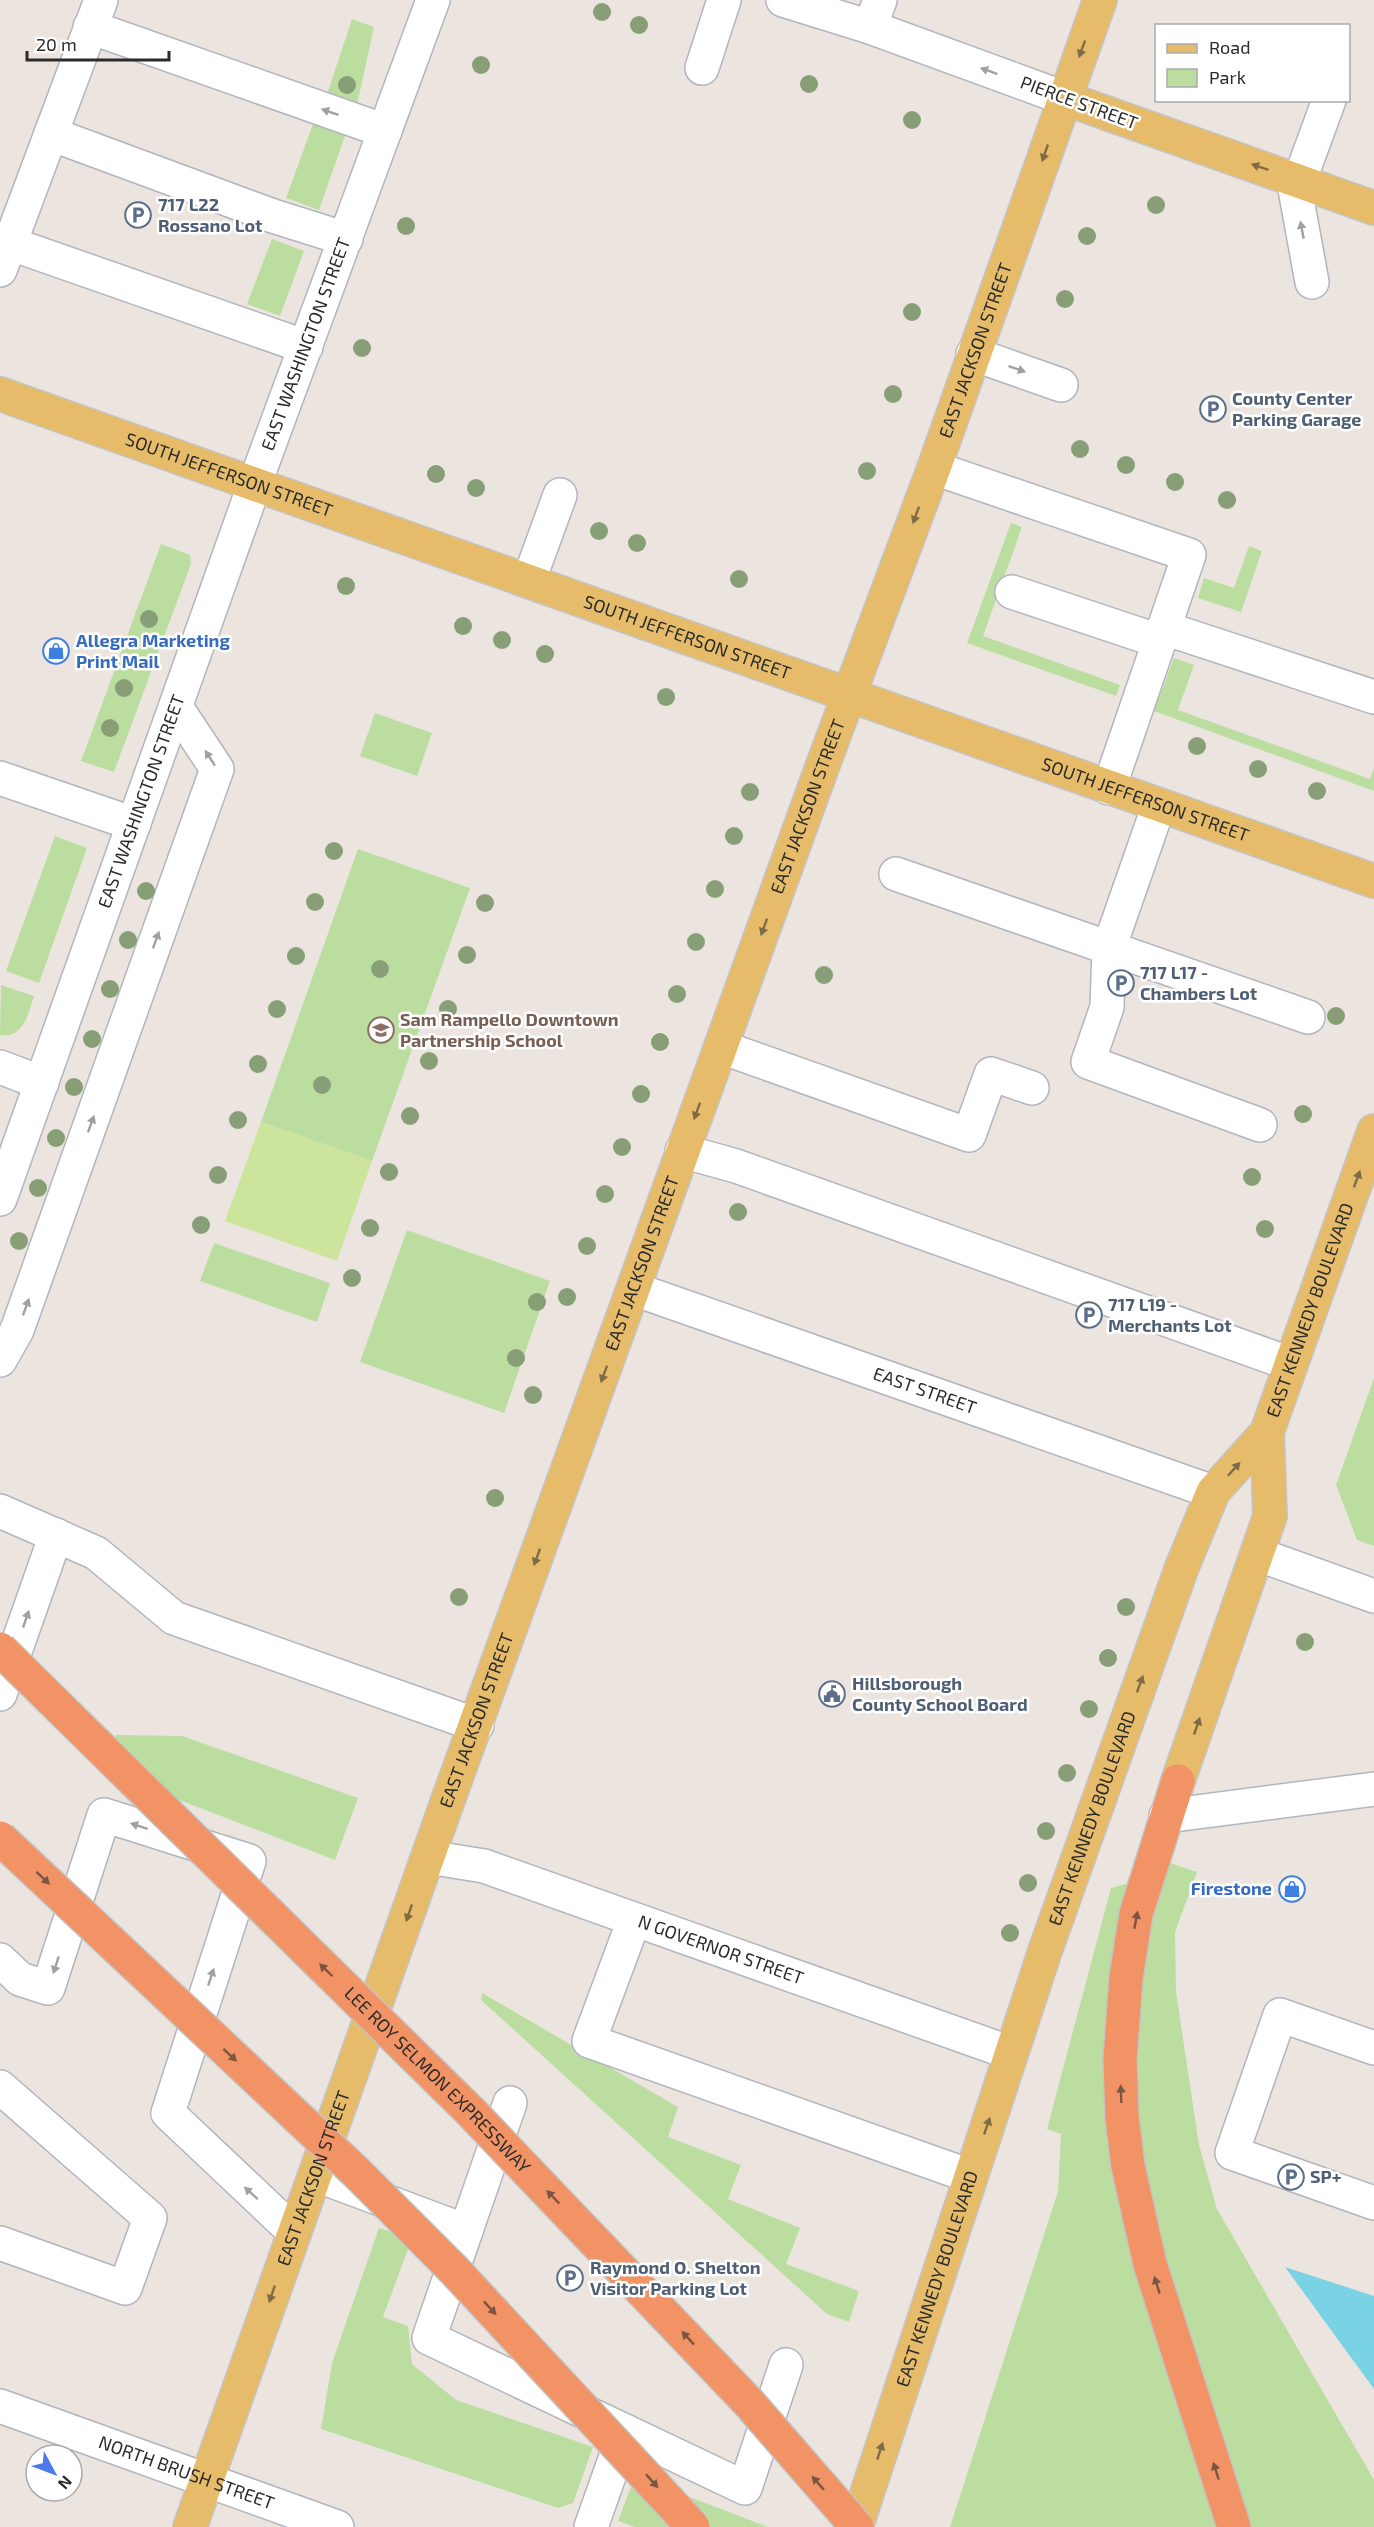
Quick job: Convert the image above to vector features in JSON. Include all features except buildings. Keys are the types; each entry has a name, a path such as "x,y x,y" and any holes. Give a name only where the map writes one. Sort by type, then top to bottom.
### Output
{"highway":[{"name":"LEE ROY SELMON EXPRESSWAY","path":"0,1648 472,2113 750,2404 856,2527"},
{"path":"1178,1781 1136,1914 1126,1978 1120,2059 1122,2116 1128,2166 1150,2264 1234,2527"},
{"path":"0,1838 356,2172 446,2262 693,2527"}],"main road":[{"name":"EAST JACKSON STREET","path":"190,2527 682,1151 934,468 1100,0"},
{"name":"PIERCE STREET","path":"1064,98 1374,208"},
{"name":"SOUTH JEFFERSON STREET","path":"0,393 1374,881"},
{"name":"EAST KENNEDY BOULEVARD","path":"856,2527 969,2176 1182,1567 1213,1492 1267,1432 1374,1131"},
{"path":"1178,1781 1270,1516 1267,1432"}],"street":[{"name":"EAST WASHINGTON STREET","path":"0,1199 255,483 434,0"},
{"path":"702,68 724,0"},
{"name":"PIERCE STREET","path":"783,0 875,14 1064,98"},
{"path":"306,348 3,251 51,134 95,13 385,131"},
{"path":"1312,282 1296,180 1328,102"},
{"path":"51,134 273,216 346,239"},
{"path":"973,354 1061,385"},
{"path":"934,468 1189,555 1109,788"},
{"path":"529,580 560,495"},
{"path":"1011,592 1374,697"},
{"path":"0,1360 17,1330 217,769 176,707"},
{"path":"0,778 134,824"},
{"path":"1159,805 1109,948 1107,1008 1088,1062 1260,1125"},
{"path":"896,874 1308,1017"},
{"path":"721,1047 969,1135 991,1074 1032,1088"},
{"path":"0,1067 42,1083"},
{"path":"682,1151 736,1166 1291,1364"},
{"name":"EAST STREET","path":"634,1289 1213,1492"},
{"path":"0,1510 96,1553 174,1618 477,1725"},
{"path":"0,1694 56,1535"},
{"path":"1257,1554 1374,1596"},
{"path":"1166,1816 1374,1789"},
{"path":"0,1960 20,1979 48,1988 104,1815 249,1861 168,2113 294,2232"},
{"name":"N GOVERNOR STREET","path":"428,1857 484,1866 1011,2053"},
{"path":"634,1920 589,2041 969,2176"},
{"path":"1374,2048 1280,2015 1232,2153 1374,2203"},
{"path":"0,2087 150,2218 125,2288 0,2243"},
{"path":"510,2103 429,2338 745,2488 786,2365"},
{"path":"316,2175 466,2231"},
{"name":"NORTH BRUSH STREET","path":"0,2406 337,2527"},
{"path":"591,2527 625,2431"}],"green space":[{"path":"352,19 374,27 357,105 327,94"},
{"path":"314,121 346,133 319,210 286,198"},
{"path":"272,239 304,251 280,316 247,304"},
{"path":"1011,523 1022,527 983,636 1120,685 1116,696 967,643"},
{"path":"161,544 190,555 191,564 114,772 81,761"},
{"path":"1249,546 1262,551 1241,612 1198,598 1204,578 1234,588"},
{"path":"1174,658 1194,665 1178,710 1370,779 1374,768 1374,791 1154,711"},
{"path":"375,713 432,733 417,776 360,756"},
{"path":"55,836 87,848 39,983 6,971"},
{"path":"358,849 470,888 372,1161 261,1122"},
{"path":"1,985 34,996 24,1024 15,1033 8,1035 0,1035"},
{"path":"261,1122 372,1161 337,1261 225,1221"},
{"path":"407,1230 550,1281 504,1413 360,1362"},
{"path":"214,1243 330,1283 317,1322 200,1281"},
{"path":"1374,1378 1374,1546 1357,1540 1336,1485"},
{"path":"116,1735 182,1736 358,1798 335,1860 104,1771"},
{"path":"1167,1862 1197,1872 1175,1932 1176,1992 1199,2145 1217,2209 1374,2480 1374,2527 950,2527 1058,2191 1061,2134 1047,2129 1111,1888 1162,1874"},
{"path":"482,1993 678,2107 668,2137 741,2165 728,2199 800,2228 786,2264 859,2291 849,2322 827,2314 481,2000"},
{"path":"379,2228 412,2238 383,2317 408,2326 412,2364 456,2400 593,2447 573,2503 558,2508 321,2429 332,2363"},
{"path":"635,2476 768,2527 635,2527 618,2521"}],"water":[{"path":"1285,2267 1374,2296 1374,2389"}],"place":[{"name":"717 L22 Rossano Lot","path":"138,215"},
{"name":"County Center Parking Garage","path":"1213,409"},
{"name":"Allegra Marketing Print Mail","path":"56,651"},
{"name":"717 L17 - Chambers Lot","path":"1121,983"},
{"name":"Sam Rampello Downtown Partnership School","path":"381,1030"},
{"name":"717 L19 - Merchants Lot","path":"1089,1315"},
{"name":"Hillsborough County School Board","path":"832,1694"},
{"name":"Firestone","path":"1292,1889"},
{"name":"SP+","path":"1291,2177"},
{"name":"Raymond O. Shelton Visitor Parking Lot","path":"570,2278"}]}
